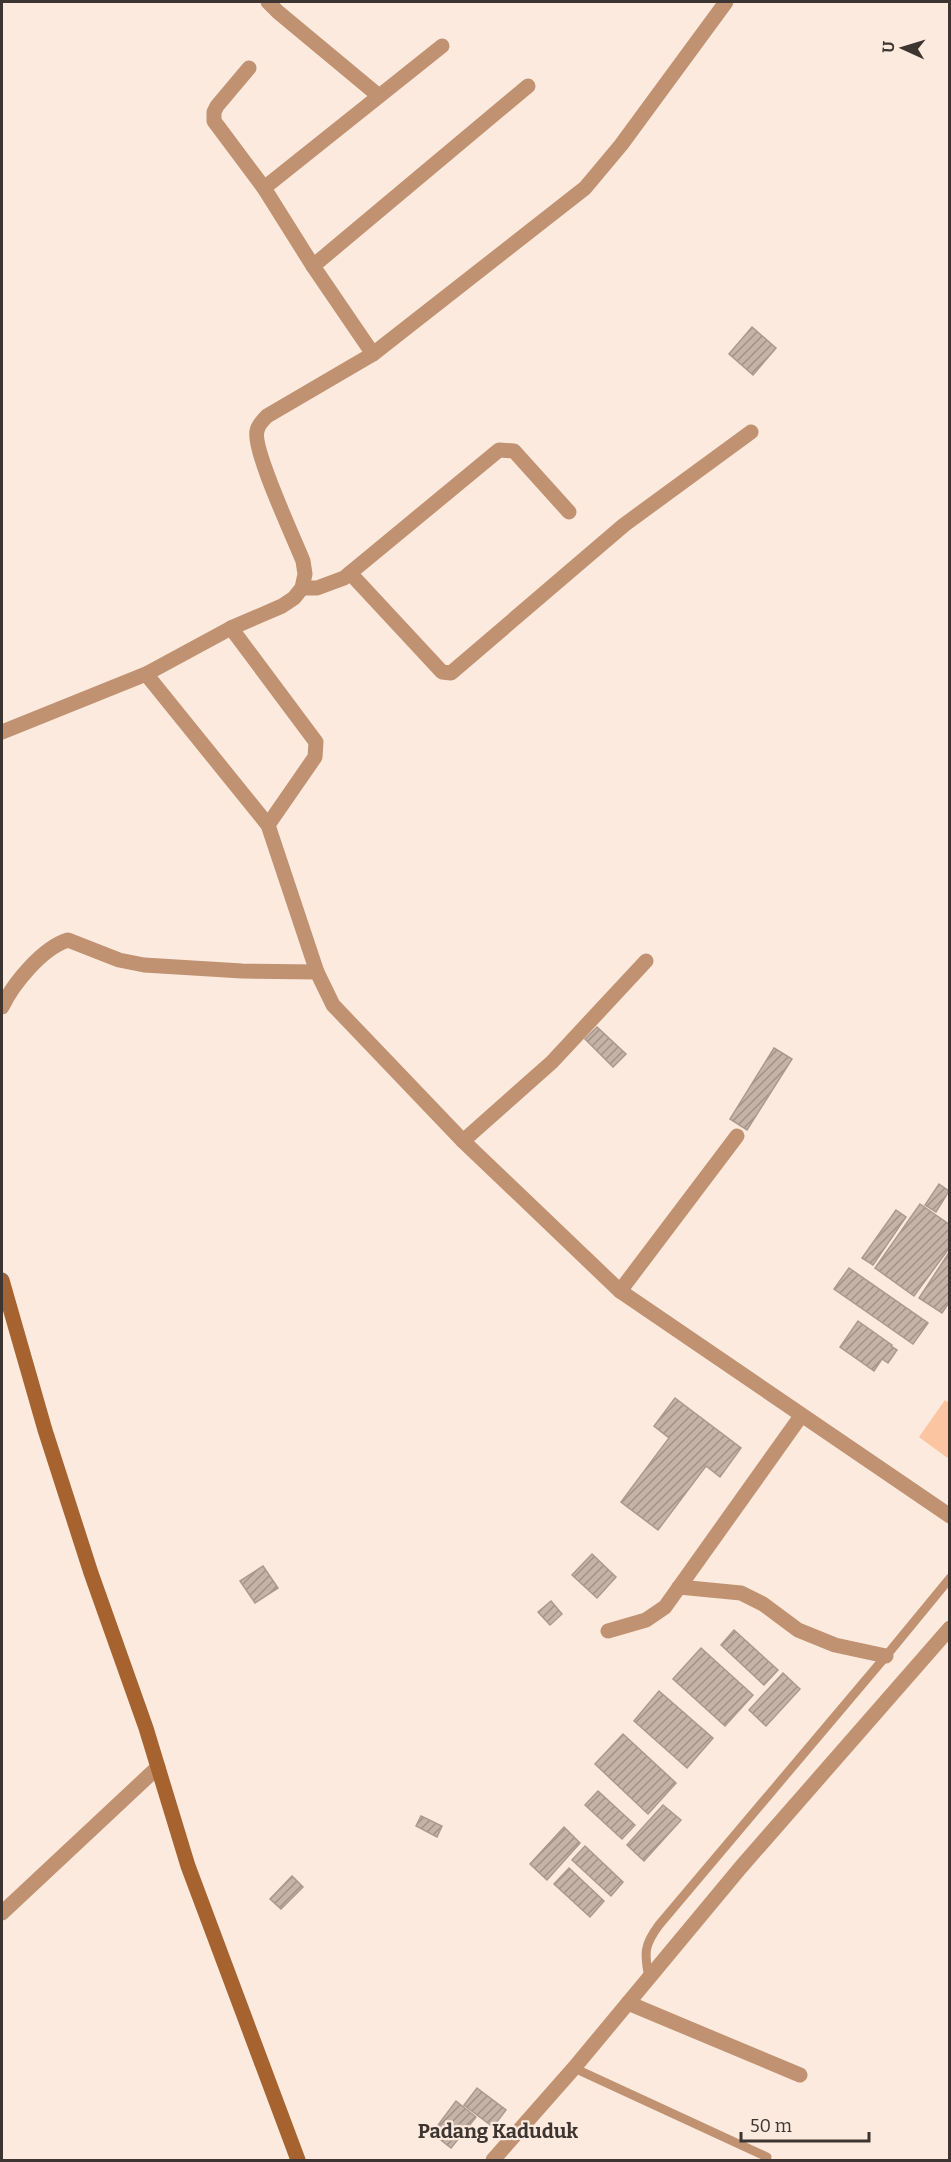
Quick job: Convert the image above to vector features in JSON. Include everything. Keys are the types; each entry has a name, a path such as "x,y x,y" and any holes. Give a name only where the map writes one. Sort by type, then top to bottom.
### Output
{"street":[{"path":"268,2 379,96"},
{"path":"2,732 146,674 231,628 282,606 294,598 302,588 305,574 303,561 259,453 257,431 261,421 373,354 585,188 621,145 726,2"},
{"path":"264,188 442,46"},
{"path":"249,68 217,106 213,118 264,188 313,266 373,354"},
{"path":"313,266 528,86"},
{"path":"350,573 442,672 451,673 624,525 751,432"},
{"path":"302,588 329,585 350,573 499,450 514,451 569,512"},
{"path":"231,628 316,742 315,757 268,825"},
{"path":"146,674 268,825 317,972 333,1005 464,1141 620,1291 950,1516"},
{"path":"2,1007 11,989 32,966 61,942 68,940 119,960 144,964 242,971 317,972"},
{"path":"464,1141 552,1062 646,961"},
{"path":"620,1291 737,1136"},
{"path":"2,1280 63,1485 158,1767 188,1866 298,2160"},
{"path":"608,1631 646,1620 665,1607 801,1416"},
{"path":"679,1587 741,1593 763,1604 798,1630 835,1645 886,1656"},
{"path":"493,2160 741,1867 950,1628"},
{"path":"2,1913 158,1767"},
{"path":"628,2003 800,2075"}],"lane":[{"path":"649,1978 645,1950 649,1939 950,1578"},
{"path":"573,2068 767,2157"}],"shaded area":[{"path":"945,1400 949,1403 949,1459 919,1437"}],"building":[{"path":"752,327 776,348 753,375 729,354"},
{"path":"597,1027 626,1054 613,1067 585,1039"},
{"path":"774,1048 792,1059 747,1130 730,1119"},
{"path":"939,1184 949,1191 936,1212 925,1205"},
{"path":"920,1204 950,1225 950,1247 914,1296 875,1268"},
{"path":"896,1210 906,1217 873,1265 862,1258"},
{"path":"950,1251 950,1301 942,1313 919,1298"},
{"path":"849,1268 928,1323 913,1344 834,1289"},
{"path":"858,1321 897,1350 888,1363 882,1359 874,1371 840,1347"},
{"path":"675,1398 741,1448 720,1477 706,1466 658,1530 621,1502 669,1438 654,1426"},
{"path":"592,1554 616,1577 597,1598 572,1575"},
{"path":"263,1566 278,1588 255,1603 240,1581"},
{"path":"551,1601 562,1614 550,1625 538,1612"},
{"path":"734,1630 778,1670 764,1685 721,1645"},
{"path":"701,1648 753,1695 725,1726 673,1679"},
{"path":"783,1673 800,1689 766,1726 749,1710"},
{"path":"659,1691 713,1738 687,1768 634,1721"},
{"path":"623,1734 676,1783 648,1814 595,1764"},
{"path":"598,1791 635,1825 622,1839 585,1805"},
{"path":"663,1805 681,1820 644,1861 627,1845"},
{"path":"421,1816 442,1826 437,1837 416,1826"},
{"path":"564,1827 580,1843 547,1880 530,1864"},
{"path":"585,1846 623,1882 611,1896 572,1860"},
{"path":"569,1868 604,1901 590,1917 554,1884"},
{"path":"292,1876 303,1887 281,1909 270,1899"},
{"path":"477,2088 506,2110 493,2127 464,2105"},
{"path":"456,2101 476,2117 451,2148 432,2133"}],"district":[{"name":"Padang Kaduduk","path":"498,2131"}]}
